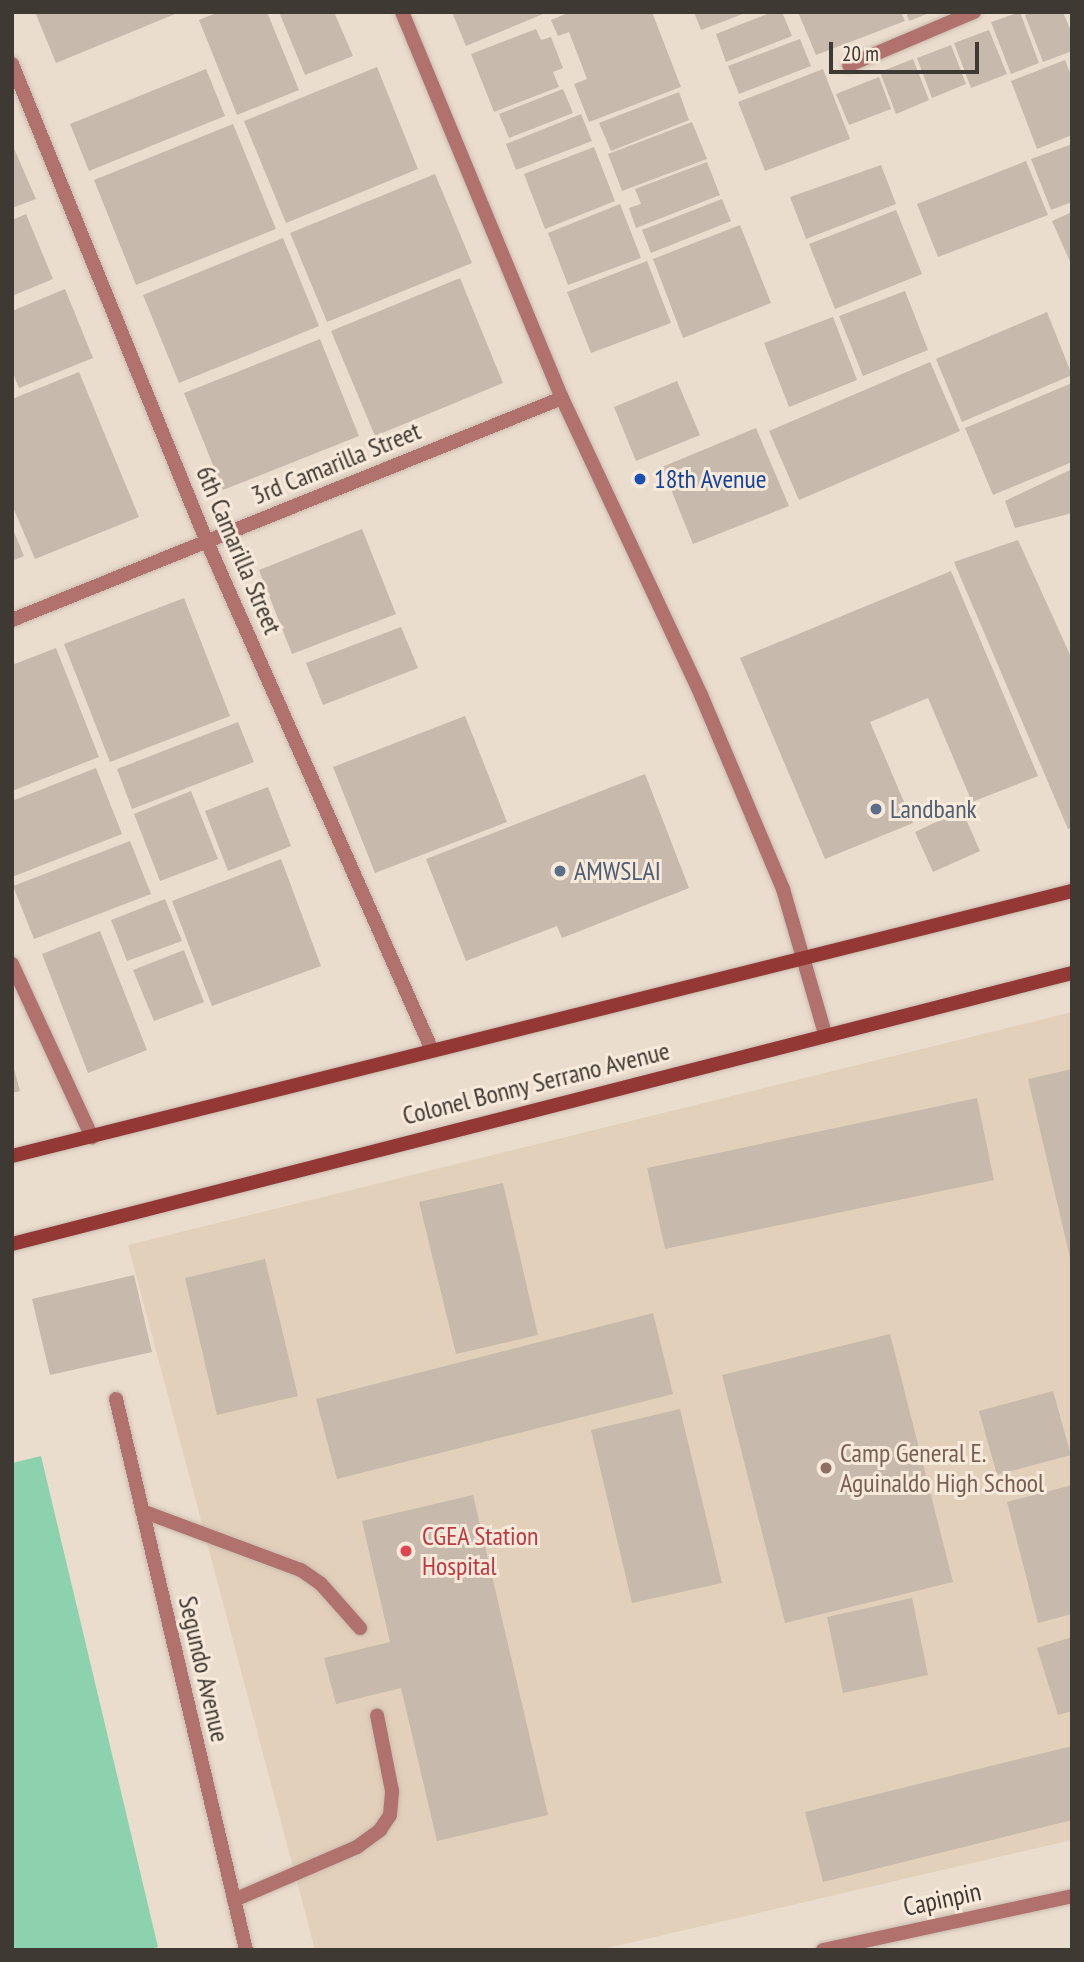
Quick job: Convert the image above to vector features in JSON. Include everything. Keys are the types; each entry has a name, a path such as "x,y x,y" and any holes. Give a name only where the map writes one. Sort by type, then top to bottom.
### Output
{"main road":[{"path":"12,1156 805,955 1072,891"},
{"name":"Colonel Bonny Serrano Avenue","path":"12,1244 1072,973"}],"street":[{"path":"402,12 562,398 701,695 783,889 805,955 825,1034"},
{"path":"849,65 974,12"},
{"name":"6th Camarilla Street","path":"12,64 207,542 432,1051"},
{"name":"3rd Camarilla Street","path":"12,620 562,398"},
{"path":"12,964 92,1137"},
{"name":"Segundo Avenue","path":"116,1399 246,1950"},
{"path":"142,1511 301,1570 321,1584 360,1628"},
{"path":"234,1900 357,1847 380,1830 390,1815 392,1791 377,1715"},
{"name":"Capinpin","path":"823,1950 1072,1896"}],"shaded area":[{"name":"Camp General E. Aguinaldo High School","path":"1072,1012 1072,1840 599,1950 315,1950 128,1245"}],"green space":[{"path":"41,1456 158,1947 148,1950 12,1950 12,1463"}],"building":[{"path":"35,12 180,12 56,63"},
{"path":"219,12 267,12 299,90 237,115 199,20"},
{"path":"279,12 334,12 353,56 305,75"},
{"path":"452,12 548,12 466,46"},
{"path":"570,12 652,12 681,87 589,122 574,84 587,79 569,32 558,36 551,20"},
{"path":"694,12 748,12 701,30"},
{"path":"772,12 782,12 792,36 726,62 716,34"},
{"path":"798,12 901,12 905,21 816,55"},
{"path":"906,12 932,12 909,21"},
{"path":"1020,12 1039,63 1011,74 991,22"},
{"path":"1031,12 1063,12 1072,34 1072,51 1043,62 1025,15"},
{"path":"536,29 541,40 551,37 563,68 553,72 559,87 494,112 471,54"},
{"path":"989,30 1007,74 971,88 954,43"},
{"path":"800,39 811,66 739,94 728,66"},
{"path":"951,45 966,84 932,98 917,58"},
{"path":"913,59 929,100 896,114 880,72"},
{"path":"1065,60 1072,78 1072,135 1037,149 1011,81"},
{"path":"377,67 418,169 286,223 244,121"},
{"path":"206,69 225,116 89,171 70,124"},
{"path":"823,69 850,139 765,171 738,102"},
{"path":"879,77 891,109 849,125 836,94"},
{"path":"563,89 573,113 509,138 499,114"},
{"path":"679,92 689,120 611,151 599,123"},
{"path":"581,114 592,141 516,170 506,144"},
{"path":"692,122 707,159 622,191 608,154"},
{"path":"233,124 276,229 136,285 94,180"},
{"path":"12,144 36,199 12,208"},
{"path":"1072,144 1072,202 1051,210 1031,159"},
{"path":"594,147 615,201 545,229 524,174"},
{"path":"1026,161 1048,215 938,257 917,204"},
{"path":"707,162 720,195 636,228 629,208 641,204 635,189"},
{"path":"881,165 896,204 806,239 790,197"},
{"path":"435,174 472,263 327,322 290,233"},
{"path":"722,199 731,221 651,253 642,230"},
{"path":"620,204 641,258 568,285 548,233"},
{"path":"896,210 922,274 835,309 809,244"},
{"path":"1072,212 1072,266 1052,221"},
{"path":"26,214 53,279 12,296 12,220"},
{"path":"740,225 771,303 683,338 653,259"},
{"path":"283,238 319,326 179,383 143,295"},
{"path":"647,261 671,323 591,353 567,292"},
{"path":"460,278 503,383 375,436 331,331"},
{"path":"65,289 93,358 19,388 12,371 12,311"},
{"path":"905,291 928,350 863,376 839,316"},
{"path":"1047,312 1072,375 962,422 936,359"},
{"path":"833,317 857,380 789,407 764,343"},
{"path":"320,339 359,436 223,490 184,393"},
{"path":"930,362 960,431 799,500 769,431"},
{"path":"79,372 139,517 35,559 12,505 12,399"},
{"path":"677,381 700,435 636,461 614,407"},
{"path":"1072,383 1072,462 993,495 965,428"},
{"path":"756,428 789,506 693,544 662,467"},
{"path":"1072,469 1072,513 1015,528 1005,501"},
{"path":"12,527 24,556 12,561"},
{"path":"362,529 396,614 292,654 259,570"},
{"path":"1018,540 1072,659 1072,828 1068,829 954,562"},
{"path":"951,571 1038,776 972,802 928,698 870,722 913,823 825,859 740,658"},
{"path":"184,598 230,716 110,762 64,644"},
{"path":"401,627 418,668 323,705 306,663"},
{"path":"56,648 99,757 12,791 12,665"},
{"path":"465,716 507,822 375,873 333,767"},
{"path":"238,722 254,762 132,809 117,769"},
{"path":"96,768 122,834 12,877 12,801"},
{"path":"645,774 689,888 562,938 557,926 466,961 426,859"},
{"path":"268,787 291,846 228,871 205,811"},
{"path":"191,791 218,859 160,881 134,814"},
{"path":"962,810 980,851 933,872 915,832"},
{"path":"130,841 151,894 34,939 13,886"},
{"path":"281,859 321,966 212,1006 172,901"},
{"path":"165,899 182,941 127,961 111,920"},
{"path":"100,931 147,1050 88,1073 42,954"},
{"path":"184,950 204,1002 154,1021 133,970"},
{"path":"12,1066 20,1091 12,1093"},
{"path":"1072,1069 1072,1262 1071,1262 1028,1079"},
{"path":"977,1098 994,1180 665,1249 647,1168"},
{"path":"503,1183 538,1335 456,1354 419,1202"},
{"path":"265,1259 298,1396 217,1415 185,1278"},
{"path":"134,1275 152,1352 50,1375 32,1299"},
{"path":"653,1313 673,1394 337,1479 316,1399"},
{"path":"890,1334 953,1582 785,1623 722,1375"},
{"path":"1053,1391 1071,1455 997,1475 979,1411"},
{"path":"680,1409 722,1583 632,1603 591,1430"},
{"path":"1072,1485 1072,1614 1038,1623 1007,1502"},
{"path":"473,1495 548,1815 437,1841 401,1688 336,1704 324,1658 390,1642 362,1521"},
{"path":"912,1598 928,1675 843,1693 827,1617"},
{"path":"1072,1637 1072,1711 1058,1715 1037,1648"},
{"path":"1072,1746 1072,1820 823,1882 805,1812"}],"place":[{"name":"18th Avenue","path":"640,479"},
{"name":"Landbank","path":"876,809"},
{"name":"AMWSLAI","path":"560,871"},
{"name":"Camp General E. Aguinaldo High School","path":"826,1468"},
{"name":"CGEA Station Hospital","path":"406,1551"}]}
